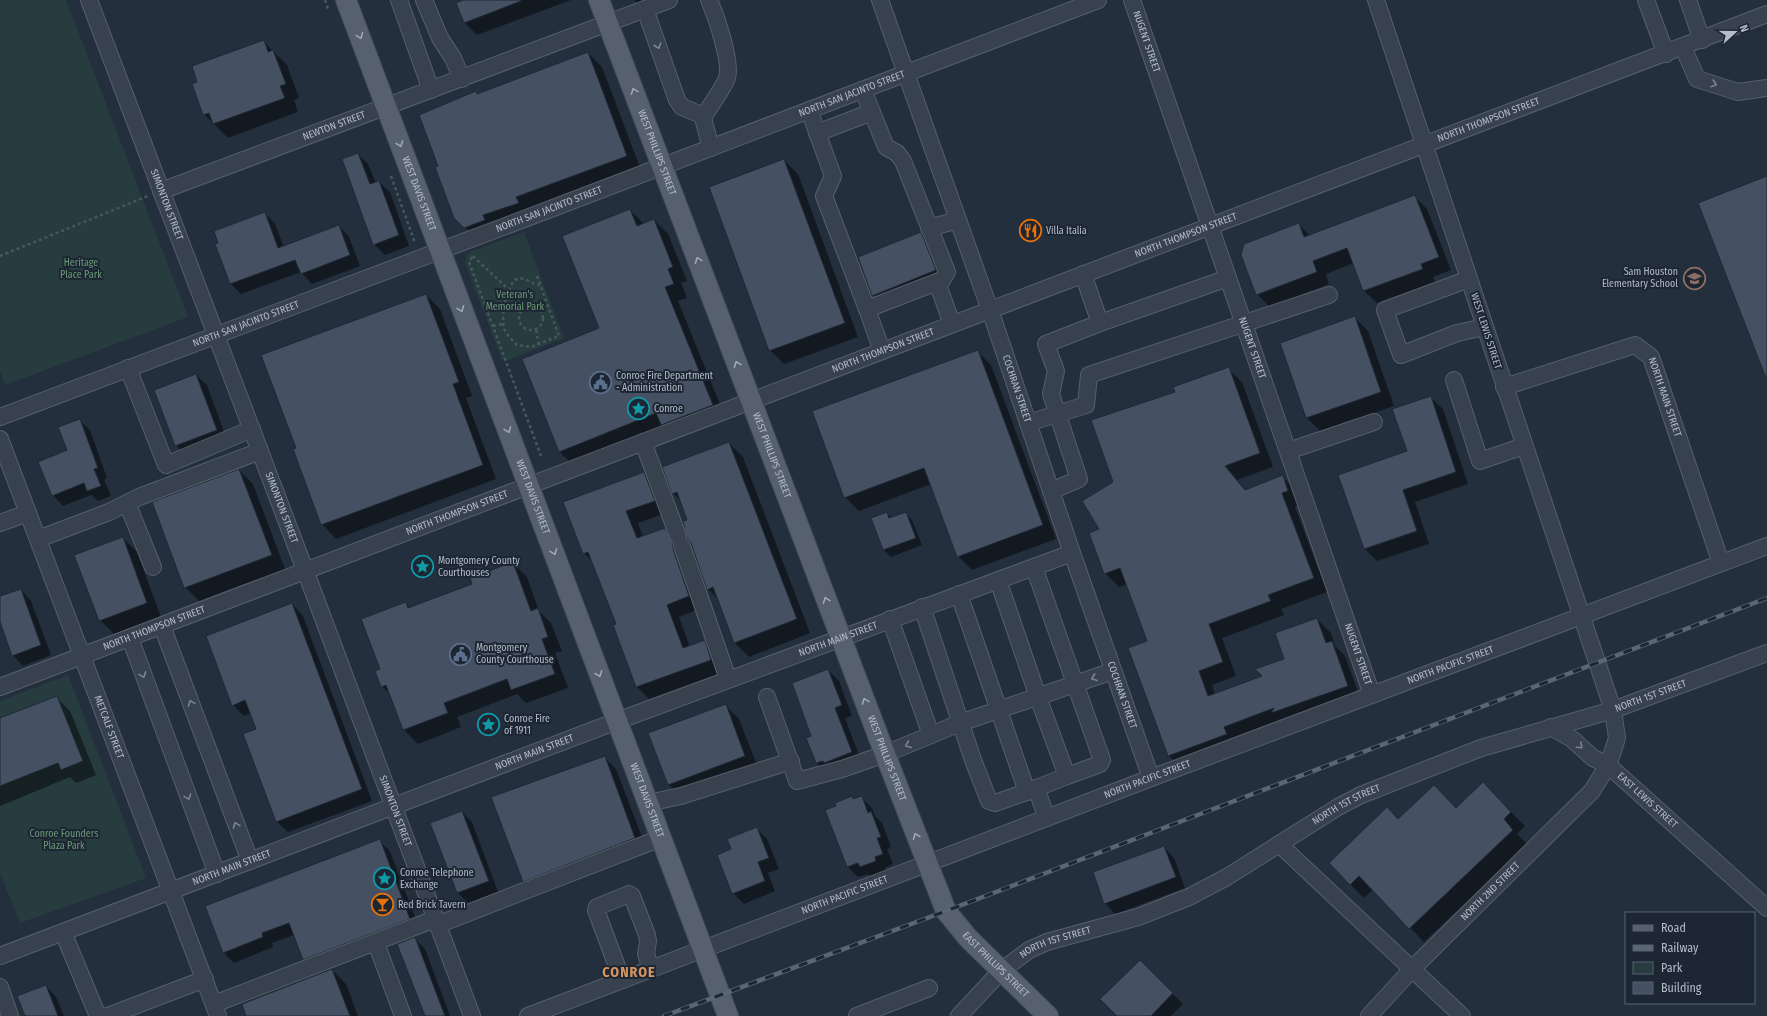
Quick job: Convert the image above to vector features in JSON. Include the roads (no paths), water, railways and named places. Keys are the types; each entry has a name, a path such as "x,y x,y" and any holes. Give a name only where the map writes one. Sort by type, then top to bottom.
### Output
{"main road":[{"name":"WEST DAVIS STREET","path":"346,0 439,251 728,1016"},
{"name":"WEST PHILLIPS STREET","path":"599,0 840,637 946,911"},
{"name":"EAST PHILLIPS STREET","path":"946,911 968,938 1041,1014"}],"street":[{"name":"SIMONTON STREET","path":"89,0 472,1016"},
{"path":"399,0 431,90"},
{"path":"424,0 440,38 453,58 462,79"},
{"name":"NEWTON STREET","path":"161,191 669,0"},
{"path":"710,0 718,22 727,62 727,78 704,116 704,126 711,148"},
{"name":"COCHRAN STREET","path":"880,0 990,310 1072,553 1151,778"},
{"name":"NORTH SAN JACINTO STREET","path":"0,417 662,167 1098,0"},
{"name":"NUGENT STREET","path":"1132,0 1372,695"},
{"name":"WEST LEWIS STREET","path":"1376,0 1425,144 1504,387 1583,616 1613,710"},
{"path":"1646,0 1666,54"},
{"path":"1688,0 1702,40"},
{"path":"645,9 677,100 682,108 704,116"},
{"name":"NORTH THOMPSON STREET","path":"0,687 82,657 305,570 529,486 882,350 1666,54 1767,14"},
{"path":"1683,47 1697,79 1738,92 1767,88"},
{"path":"863,90 886,147 897,153 903,161 947,272 942,280 867,308"},
{"path":"809,110 833,176 824,196 882,350"},
{"path":"817,133 872,112"},
{"path":"930,228 958,220"},
{"path":"1083,274 1100,323"},
{"path":"1051,491 1079,479 1059,412 1051,394 1056,371 1046,344 1100,323 1228,278"},
{"path":"1469,279 1385,310 1401,355 1457,333 1485,327"},
{"path":"937,282 952,324"},
{"path":"1028,423 1059,412 1075,409 1086,404 1089,375 1329,295"},
{"name":"NORTH MAIN STREET","path":"1504,387 1635,345 1650,357 1721,563"},
{"path":"128,368 166,465 252,429"},
{"path":"1454,380 1480,461 1524,446"},
{"path":"1288,451 1374,422"},
{"name":"METCALF STREET","path":"0,439 216,1010"},
{"path":"642,442 680,541 728,679"},
{"path":"38,539 260,451"},
{"path":"127,503 153,567"},
{"path":"0,523 28,513"},
{"name":"NORTH PACIFIC STREET","path":"528,1016 1151,778 1767,546"},
{"name":"NORTH MAIN STREET","path":"0,956 172,892 393,806 728,679 1072,553"},
{"path":"922,607 960,723 989,801 995,803 1100,764 1102,760 1034,567"},
{"path":"998,580 1067,776"},
{"path":"959,594 999,710 1031,790 1047,818"},
{"path":"890,619 931,735"},
{"path":"162,626 250,862"},
{"path":"130,638 217,874"},
{"name":"NORTH 1ST STREET","path":"959,1016 1001,971 1029,950 1047,942 1138,917 1189,897 1227,877 1338,807 1361,795 1481,748 1613,710 1767,653"},
{"path":"767,696 797,781 842,769 885,754 960,723 1114,671"},
{"path":"1608,764 1617,738 1613,710"},
{"name":"EAST LEWIS STREET","path":"1551,727 1572,739 1593,758 1608,764 1767,908"},
{"path":"648,803 681,796 790,761"},
{"name":"NORTH 2ND STREET","path":"1369,1016 1413,968 1592,791 1608,764"},
{"path":"216,1010 376,943 661,838"},
{"path":"1279,844 1413,968 1462,1016"},
{"path":"622,980 596,910 597,907 629,894 632,896 647,935 648,941 646,954 651,970"},
{"path":"63,932 97,1014 102,1016"},
{"path":"376,943 403,1016"},
{"path":"108,1016 205,979"},
{"path":"0,987 10,1016"},
{"path":"857,1016 929,988"}],"railway":[{"path":"664,1016 946,911 1767,598"}],"place":[{"name":"Villa Italia","path":"1031,231"},
{"name":"Sam Houston Elementary School","path":"1694,278"},
{"name":"Conroe Fire Department - Administration","path":"601,382"},
{"name":"Conroe","path":"638,409"},
{"name":"Montgomery County Courthouses","path":"422,567"},
{"name":"Montgomery County Courthouse","path":"461,654"},
{"name":"Conroe Fire of 1911","path":"489,725"},
{"name":"Conroe Telephone Exchange","path":"385,879"},
{"name":"Red Brick Tavern","path":"382,905"}],"district":[{"name":"CONROE","path":"629,972"}],"park label":[{"name":"Heritage Place Park","path":"81,268"},
{"name":"Veteran's Memorial Park","path":"515,300"},
{"name":"Conroe Founders Plaza Park","path":"64,840"}]}
